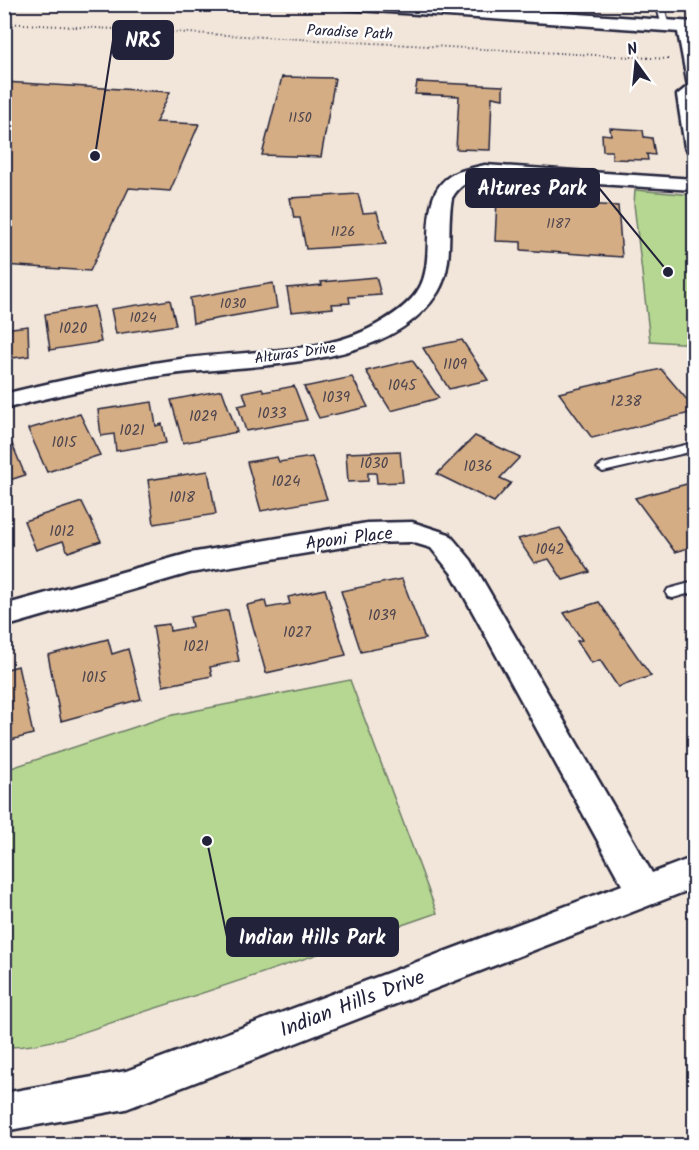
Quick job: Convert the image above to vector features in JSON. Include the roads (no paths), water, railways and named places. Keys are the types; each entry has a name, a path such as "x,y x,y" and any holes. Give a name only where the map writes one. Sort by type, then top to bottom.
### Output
{"main road":[{"path":"344,4 690,27"}],"street":[{"path":"690,27 694,82"},
{"path":"694,89 685,94 694,147"},
{"name":"Alturas Drive","path":"4,402 106,378 160,369 335,350 380,332 417,307 432,282 437,261 440,201 450,183 470,173 485,171 694,185"},
{"name":"Aponi Place","path":"4,616 190,562 367,533 412,532 440,542 462,567 644,890"},
{"name":"Indian Hills Drive","path":"4,1112 126,1090 644,890 694,873"}],"lane":[{"path":"660,4 666,26"},
{"path":"603,468 694,447"},
{"path":"673,593 694,587"}],"place":[{"name":"NRS","path":"95,156"},
{"name":"Altures Park","path":"668,272"},
{"name":"Indian Hills Park","path":"207,841"}]}
